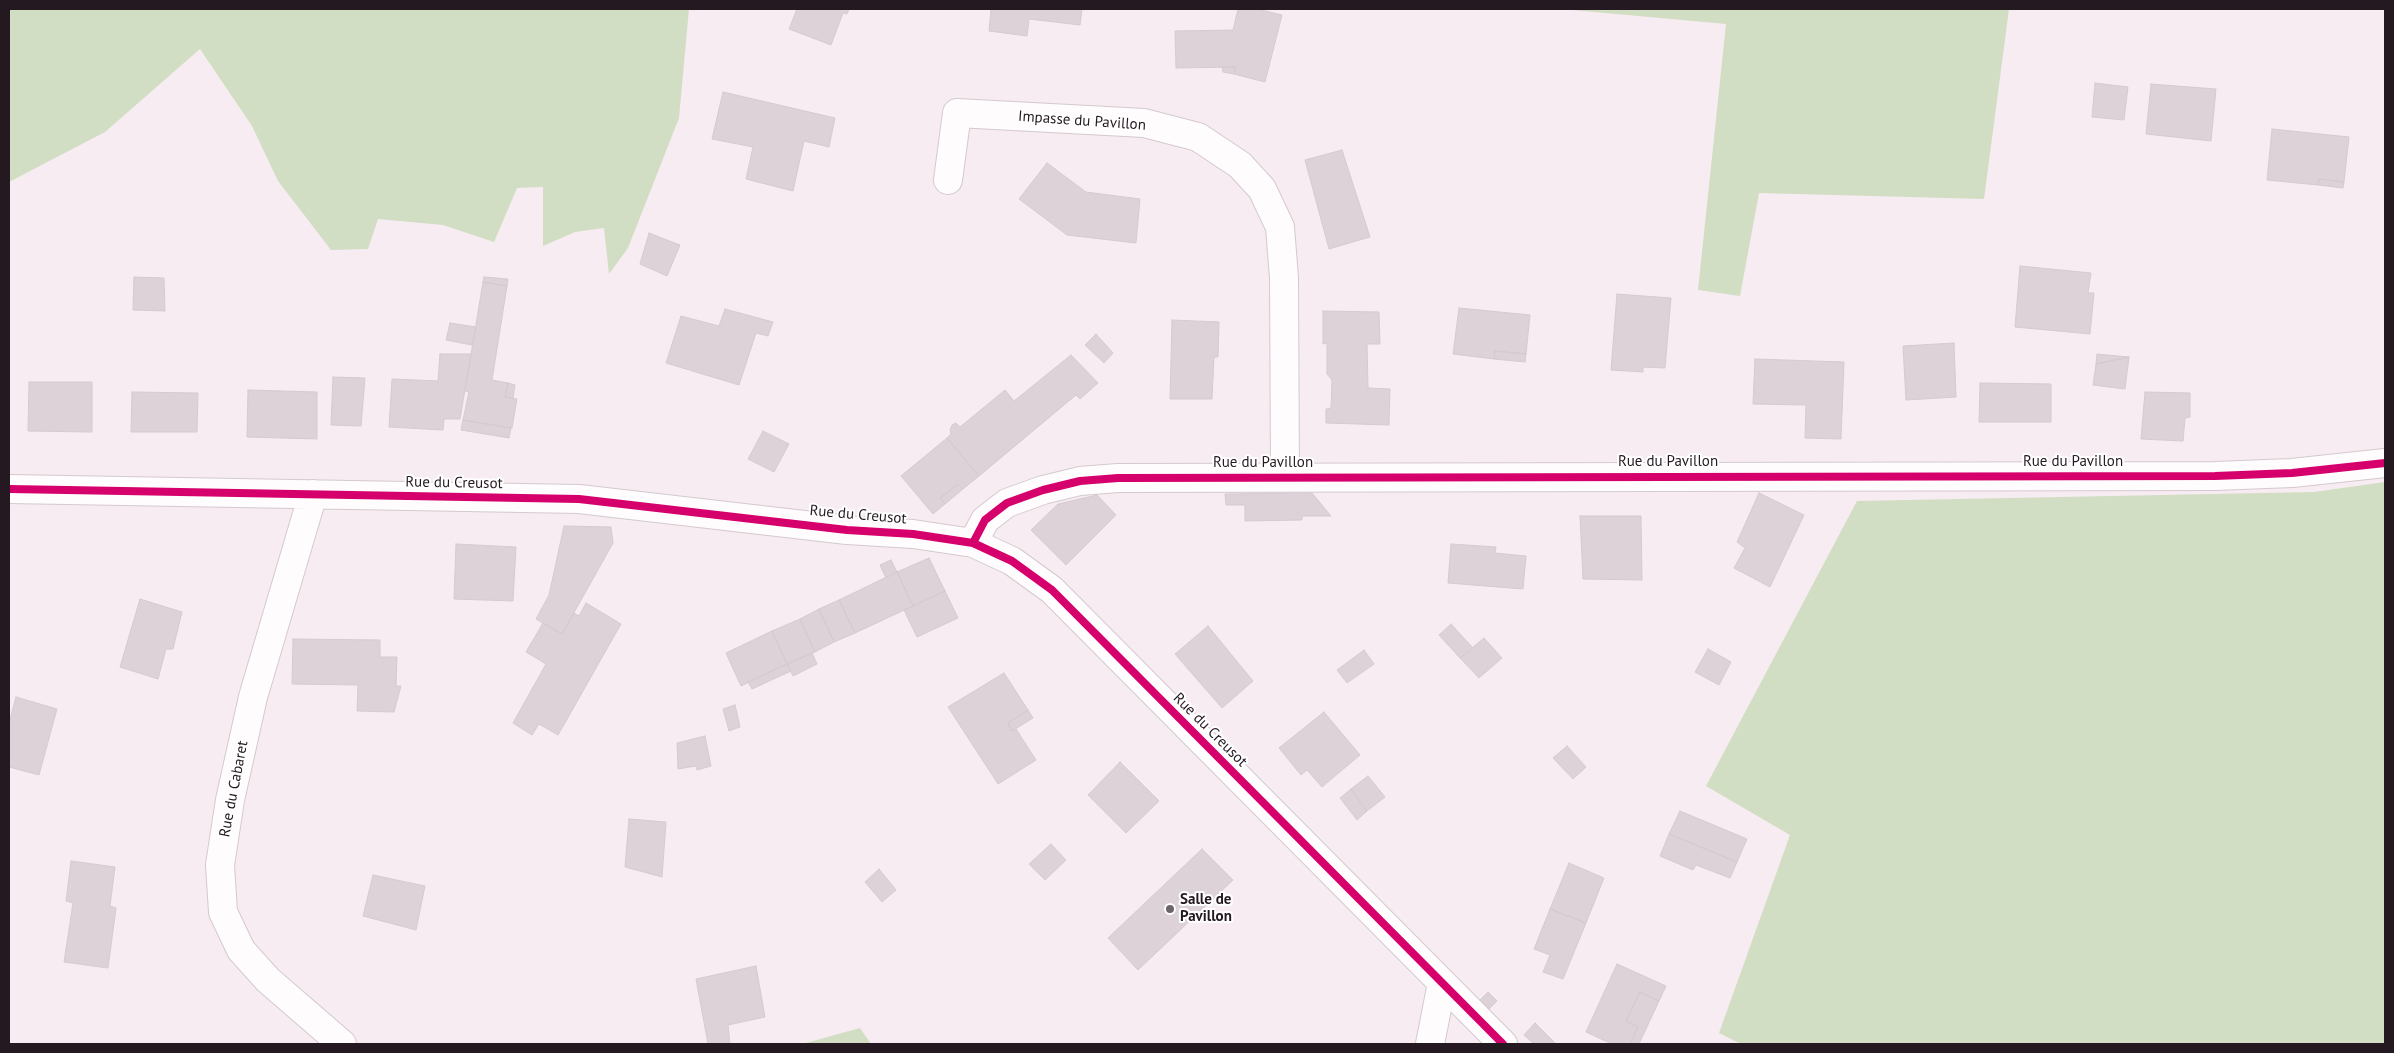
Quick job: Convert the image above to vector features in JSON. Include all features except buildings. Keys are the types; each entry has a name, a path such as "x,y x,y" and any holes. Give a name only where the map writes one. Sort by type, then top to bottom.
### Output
{"street":[{"name":"Impasse du Pavillon","path":"948,180 957,113 1144,123 1198,137 1240,165 1262,189 1280,227 1284,278 1285,476"},
{"name":"Rue du Pavillon","path":"972,543 985,520 1007,503 1043,490 1080,481 1118,478 1285,476 2215,476 2292,473 2385,463"},
{"name":"Rue du Creusot","path":"10,492 313,494 579,499 847,530 913,534 972,543 1012,561 1052,590 1503,1044"},
{"name":"Rue du Cabaret","path":"313,494 253,697 230,800 220,865 223,912 241,950 268,980 342,1044"},
{"path":"1430,1044 1442,983"}],"green space":[{"path":"9,9 689,9 679,118 628,248 609,274 604,228 575,232 543,246 543,187 517,188 494,242 443,225 378,219 368,249 331,250 278,181 252,126 200,49 105,132 9,182"},
{"path":"1561,9 2009,9 1984,199 1759,193 1740,296 1698,290 1726,24"},
{"path":"2385,482 2385,1044 1741,1044 1719,1033 1790,835 1706,786 1857,501 2314,492"},
{"path":"860,1028 871,1044 802,1044"}],"cycle path":[{"path":"973,543 985,520 1007,503 1043,490 1080,481 1118,478 2215,476 2292,473 2385,463"},
{"path":"9,489 579,499 847,530 913,534 973,543 1012,561 1052,590 1503,1044"}],"place":[{"name":"Salle de Pavillon","path":"1170,909"}]}
